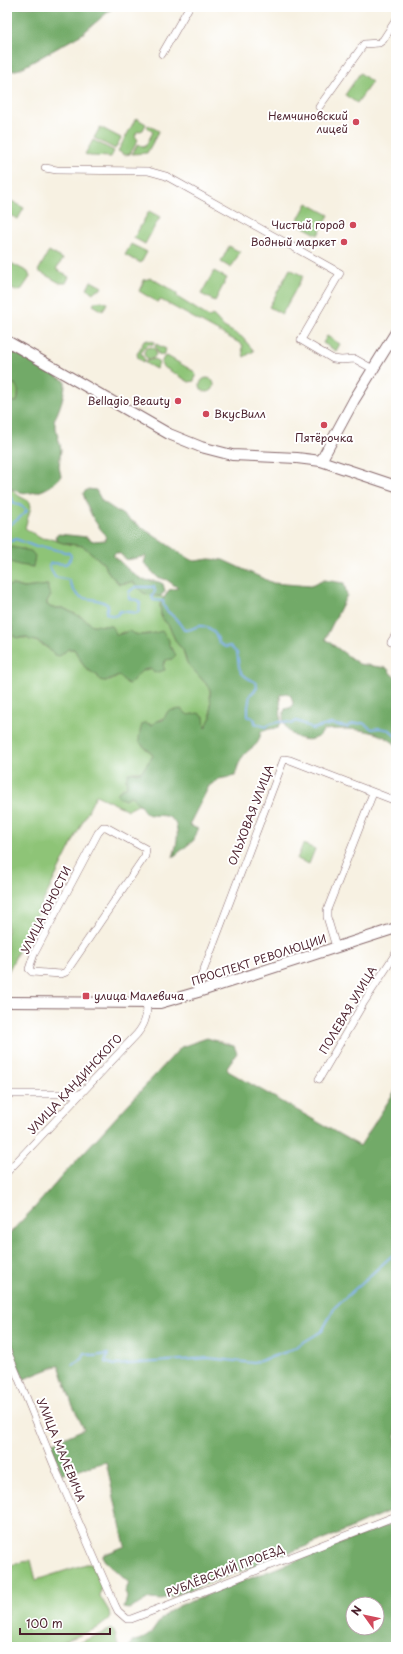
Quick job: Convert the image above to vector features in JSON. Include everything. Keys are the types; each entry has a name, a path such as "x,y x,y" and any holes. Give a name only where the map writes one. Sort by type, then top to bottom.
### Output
{"street":[{"path":"162,54 189,7"},
{"path":"319,107 364,44 379,43 383,40 396,20"},
{"path":"45,168 61,170 148,171 166,176 340,273 301,340 333,358 341,360 355,359 373,369"},
{"path":"321,461 350,407 373,369 393,345 396,332"},
{"path":"7,341 169,434 201,447 232,455 297,458 321,461 396,486"},
{"path":"390,642 396,634"},
{"name":"ОЛЬХОВАЯ УЛИЦА","path":"198,992 198,985 284,759 396,801"},
{"path":"336,947 327,917 327,910 373,793"},
{"name":"УЛИЦА ЮНОСТИ","path":"103,827 106,827 146,849 144,856 128,880 66,972 61,974 30,971 29,969 34,954 98,833 103,827"},
{"name":"ПРОСПЕКТ РЕВОЛЮЦИИ","path":"7,1002 160,1003 396,928"},
{"name":"ПОЛЕВАЯ УЛИЦА","path":"319,1079 364,1002 396,953"},
{"name":"УЛИЦА КАНДИНСКОГО","path":"7,1172 143,1027 147,1018 146,1004"},
{"path":"7,1094 80,1094"},
{"name":"УЛИЦА МАЛЕВИЧА","path":"7,1350 94,1558"},
{"name":"РУБЛЁВСКИЙ ПРОЕЗД","path":"94,1558 118,1611 124,1617 131,1619 396,1516"}],"green space":[{"path":"7,7 114,7 82,34 20,69 7,72"},
{"path":"360,73 372,82 357,103 345,95"},
{"path":"136,118 146,124 143,130 137,132 135,136 138,140 130,154 125,155 118,151"},
{"path":"148,125 159,131 147,153 132,154 138,144 145,147 153,132 147,128"},
{"path":"100,127 121,138 115,149 94,138"},
{"path":"93,140 114,151 111,157 90,156 85,154"},
{"path":"8,199 24,208 18,219 7,214"},
{"path":"307,203 329,215 318,235 296,223"},
{"path":"149,211 160,217 145,244 134,238"},
{"path":"131,244 147,252 141,263 125,255"},
{"path":"229,246 240,252 231,268 221,262"},
{"path":"49,251 63,259 56,269 69,277 66,283 60,283 38,271"},
{"path":"7,261 28,272 30,277 22,289 16,291 7,287"},
{"path":"290,269 303,276 282,314 269,307"},
{"path":"214,271 227,278 215,301 201,294"},
{"path":"151,278 177,293 177,297 209,317 213,315 224,327 242,337 254,351 244,357 242,348 243,345 161,300 157,302 139,291 144,280"},
{"path":"91,281 102,287 100,290 96,290 93,293 87,289"},
{"path":"102,301 107,303 103,311 93,305 95,302"},
{"path":"327,336 340,344 336,351 323,343"},
{"path":"148,340 154,342 153,345 149,344 143,348 141,354 145,360 143,362 138,358 137,354 144,341"},
{"path":"156,344 166,349 163,355 158,354 155,346"},
{"path":"152,347 155,348 155,358 148,359 145,358 144,351 145,348"},
{"path":"7,348 65,381 62,401 54,420 61,449 59,467 61,476 50,487 36,492 21,492 7,486 7,401 17,402 18,395 15,384 7,384"},
{"path":"167,356 195,372 196,376 194,381 189,382 162,366 161,363 164,357"},
{"path":"155,359 159,363 156,369 145,363 146,361"},
{"path":"207,378 212,380 214,385 212,390 207,392 202,390 200,385 202,380"},
{"path":"7,384 15,384 19,389 17,402 7,401"},
{"path":"7,486 19,496 30,502 31,507 25,528 40,538 83,546 103,563 110,575 119,584 132,582 138,585 144,593 164,598 160,604 161,617 169,626 176,642 183,650 187,663 210,688 211,717 205,729 195,714 188,715 183,710 152,725 146,723 141,736 141,744 153,756 141,772 132,772 127,786 119,791 134,797 140,804 128,810 96,795 7,974 7,624 12,626 13,631 19,638 35,641 60,655 68,649 74,649 86,669 97,675 100,680 110,681 119,676 137,676 139,671 163,665 166,660 156,633 140,635 123,632 117,635 104,627 92,625 83,618 63,608 52,608 47,605 47,585 25,588 13,585 7,586 7,561 33,567 25,549 7,546"},
{"path":"88,489 96,490 102,501 189,559 195,561 209,559 223,560 273,583 311,586 324,580 344,583 347,595 325,639 359,664 387,668 392,675 396,677 396,745 381,735 353,729 324,730 319,736 311,739 304,740 298,738 287,729 284,723 283,716 285,709 292,707 293,703 291,696 286,693 280,695 281,724 277,728 261,732 257,743 244,755 238,765 235,776 219,779 209,786 189,825 198,829 194,840 173,857 177,833 174,822 171,818 147,814 142,809 140,804 136,802 134,797 130,796 125,800 118,797 117,794 127,786 126,779 128,773 141,772 153,756 139,742 143,723 152,725 157,721 163,720 168,711 181,709 188,715 198,713 204,716 205,728 211,717 210,688 187,663 183,650 176,642 169,626 161,617 160,604 169,590 178,588 167,580 157,577 144,563 146,556 127,560 119,553 113,555 138,577 163,584 165,591 160,596 153,596 144,593 132,582 120,584 110,575 103,563 83,546 57,541 55,536 59,534 87,537 93,541 106,540 105,534 94,519 86,502 83,493"},
{"path":"7,546 31,551 35,556 33,567 7,561"},
{"path":"13,585 24,588 48,585 48,590 51,596 47,601 47,605 52,608 63,608 83,618 92,625 111,626 117,635 129,631 141,635 162,631 169,640 169,645 176,655 172,659 166,660 163,665 165,670 154,673 151,669 143,670 132,682 128,684 119,676 107,681 100,680 97,675 86,669 74,649 68,649 60,656 54,655 46,646 36,641 25,637 14,637 12,626 7,624 7,586"},
{"path":"303,844 315,849 309,864 297,859"},
{"path":"207,1038 234,1046 237,1053 227,1067 228,1071 360,1146 396,1089 396,1508 328,1538 162,1600 150,1599 129,1609 124,1608 127,1597 125,1592 129,1583 104,1560 103,1555 125,1546 106,1462 62,1474 50,1444 84,1429 72,1404 59,1365 24,1379 7,1341 7,1236 181,1047"},
{"path":"396,1522 396,1647 129,1647 132,1641 144,1638 152,1632 170,1611 181,1605"},
{"path":"31,1560 36,1580 86,1564 91,1564 102,1584 100,1596 109,1611 110,1616 107,1621 98,1628 50,1647 7,1647 7,1566"},
{"path":"112,1629 120,1647 69,1647"}],"waterway":[{"path":"7,497 12,498 13,502 23,507 27,511 17,520 9,525 7,524"},
{"path":"7,539 12,541 16,539 36,547 40,546 69,553 71,556 69,562 65,564 51,563 49,566 55,577 69,580 73,589 81,597 102,601 108,605 106,613 113,616 117,615 120,611 137,613 140,603 137,600 129,599 129,592 135,587 154,587 155,591 152,596 153,600 163,601 166,610 177,620 184,630 189,630 199,626 206,627 215,633 219,643 225,647 230,646 237,653 242,674 256,683 257,688 250,695 248,707 248,717 255,720 255,723 266,727 275,723 286,722 292,724 296,721 312,729 331,724 347,727 353,724 363,723 372,729 379,728 390,730 396,737"},
{"path":"73,1365 82,1359 85,1353 94,1356 108,1354 105,1362 115,1365 208,1358 254,1363 289,1351 322,1331 335,1307 396,1252"}],"place":[{"name":"Немчиновский лицей","path":"356,122"},
{"name":"Чистый город","path":"353,225"},
{"name":"Водный маркет","path":"344,242"},
{"name":"Bellagio Beauty","path":"178,401"},
{"name":"ВкусВилл","path":"206,414"},
{"name":"Пятёрочка","path":"324,425"},
{"name":"улица Малевича","path":"86,996"}]}
